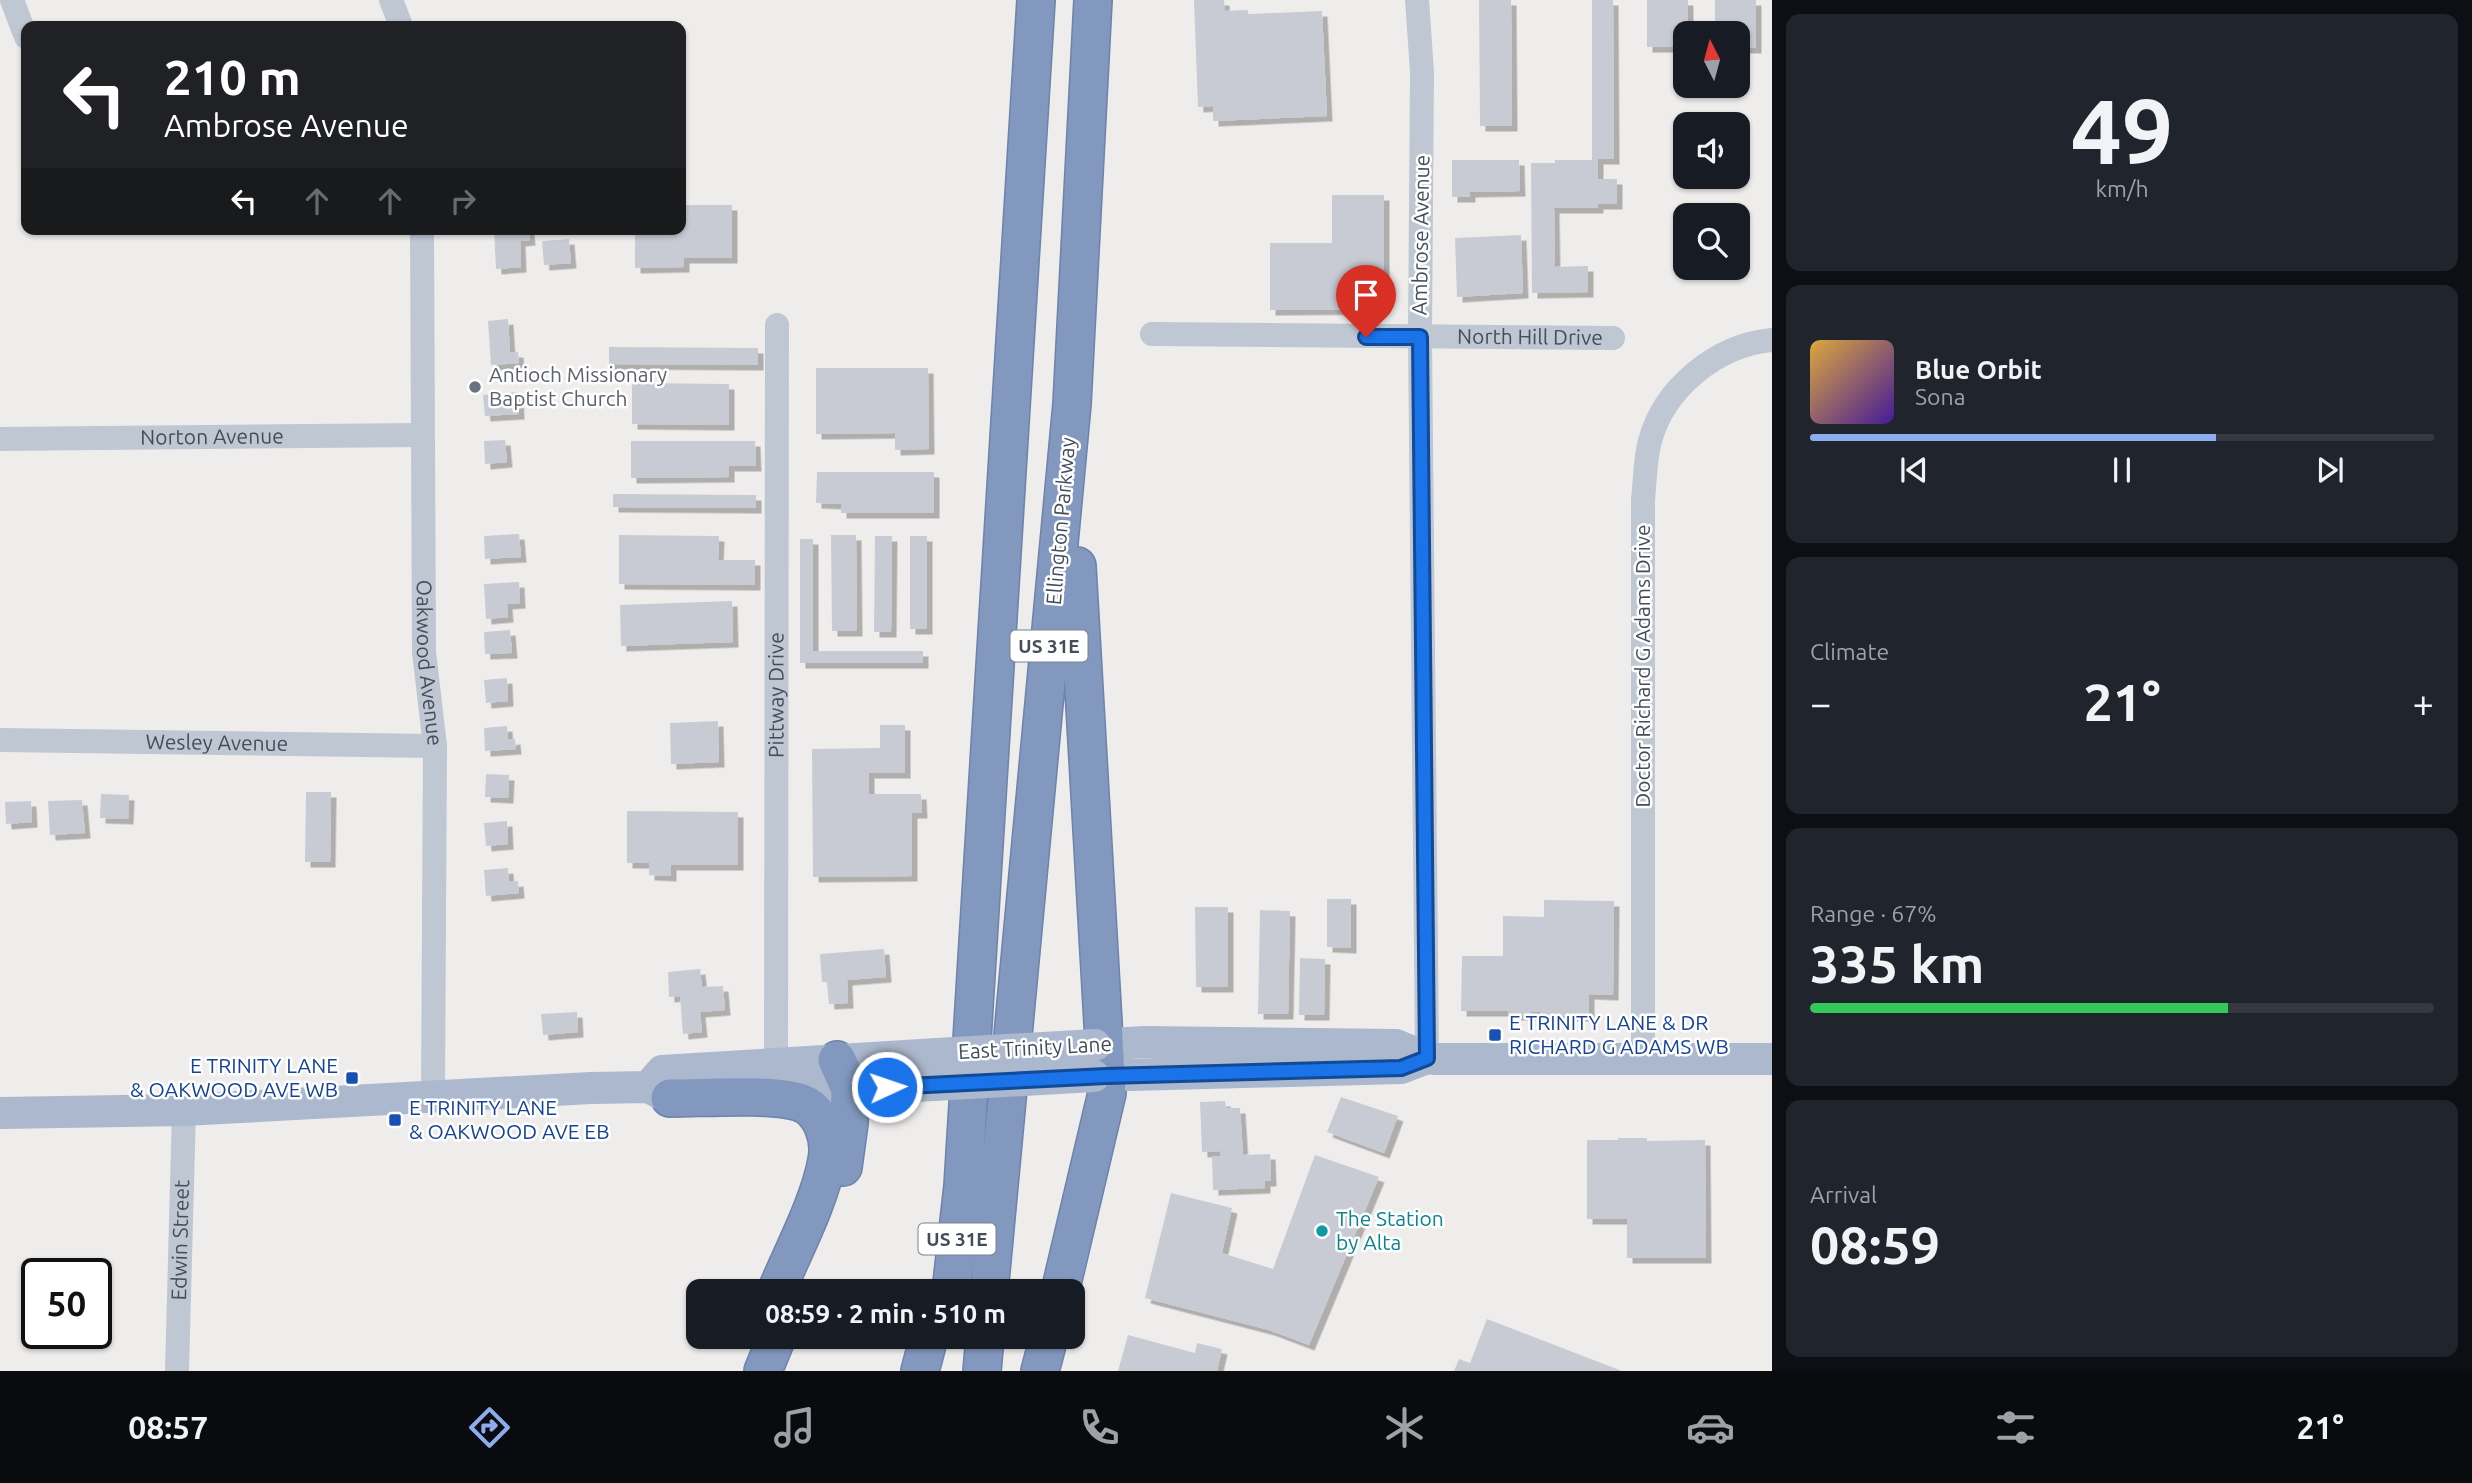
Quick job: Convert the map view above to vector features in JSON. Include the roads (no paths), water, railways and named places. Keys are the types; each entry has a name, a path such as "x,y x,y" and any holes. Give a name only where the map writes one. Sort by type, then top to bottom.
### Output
{"highway":[{"name":"US 31E","path":"952,1279 963,1185 1036,0"},
{"name":"Ellington Parkway","path":"990,1279 1072,404 1093,0"},
{"path":"1063,1279 1107,1093 1100,1060 1079,630 1072,404"},
{"path":"781,1279 821,1184 828,1158 826,1129 839,1080"},
{"path":"802,1279 841,1188 849,1123 839,1080"},
{"path":"659,1092 780,1098 803,1103 815,1113 826,1129"},
{"path":"942,1279 963,1185"},
{"path":"744,1371 753,1349"},
{"path":"763,1371 772,1349"},
{"path":"920,1371 926,1349"},
{"path":"942,1371 945,1349"},
{"path":"982,1371 984,1349"},
{"path":"1040,1371 1046,1349"}],"main road":[{"name":"East Trinity Lane","path":"0,1113 184,1110 433,1095 659,1092 839,1080 936,1069 1100,1060 1144,1042 1396,1045 1427,1058 1772,1059"},
{"name":"East Trinity Lane","path":"659,1092 662,1071 776,1064 839,1080"}],"street":[{"path":"12,0 21,24"},
{"path":"391,0 399,21"},
{"name":"Ambrose Avenue","path":"1417,0 1422,72 1420,337 1427,1058"},
{"name":"Oakwood Avenue","path":"422,235 424,652 435,746 433,1095"},
{"name":"Pittway Drive","path":"776,1064 777,326"},
{"name":"North Hill Drive","path":"1152,334 1613,338"},
{"name":"Doctor Richard G Adams Drive","path":"1643,1060 1643,500 1649,442 1662,407 1693,374 1730,351 1772,340"},
{"name":"Norton Avenue","path":"0,439 422,435"},
{"name":"Wesley Avenue","path":"0,740 435,746"},
{"name":"Edwin Street","path":"177,1371 184,1110"}],"place":[{"name":"Antioch Missionary Baptist Church","path":"475,387"},
{"name":"E TRINITY LANE & DR RICHARD G ADAMS WB","path":"1495,1035"},
{"name":"E TRINITY LANE & OAKWOOD AVE WB","path":"352,1078"},
{"name":"E TRINITY LANE & OAKWOOD AVE EB","path":"395,1120"},
{"name":"The Station by Alta","path":"1322,1231"}]}
